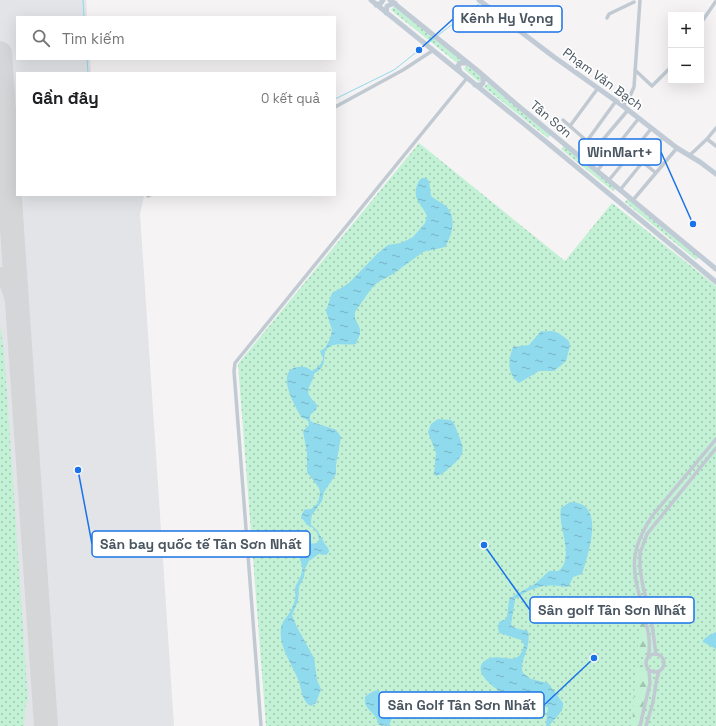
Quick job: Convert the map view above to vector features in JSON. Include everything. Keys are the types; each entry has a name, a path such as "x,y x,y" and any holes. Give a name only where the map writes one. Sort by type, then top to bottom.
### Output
{"street":[{"path":"370,0 386,13"},
{"path":"376,5 383,0"},
{"name":"Phạm Văn Bạch","path":"479,0 623,106 651,129 716,174"},
{"path":"623,106 630,96 634,86 640,0"},
{"path":"704,18 716,1"},
{"path":"386,13 387,6 392,2"},
{"name":"Tân Sơn","path":"392,2 700,254 716,269"},
{"path":"608,18 610,14 634,2"},
{"path":"711,8 716,12"},
{"name":"Tân Sơn","path":"386,13 544,140 716,282"},
{"path":"336,106 403,70 432,50"},
{"path":"460,72 458,66 460,63 467,63"},
{"path":"635,70 652,86 668,70"},
{"path":"475,85 481,85 483,83 483,76"},
{"path":"261,726 234,371 235,363 467,78"},
{"path":"570,126 598,88"},
{"path":"587,141 616,101"},
{"path":"585,161 628,110"},
{"path":"597,171 639,118"},
{"path":"563,120 596,149"},
{"path":"690,156 716,128"},
{"path":"608,180 651,129"},
{"path":"544,140 548,142 552,141 552,134"},
{"path":"620,190 664,137"},
{"path":"707,139 716,146"},
{"path":"619,143 656,173"},
{"path":"556,150 558,144 564,144"},
{"path":"633,200 677,148"},
{"path":"609,194 615,193 615,186"},
{"path":"620,203 620,197 626,195"},
{"path":"693,263 697,264 700,262 700,254"},
{"path":"704,272 705,265 710,264"},
{"path":"656,654 651,618 640,568 640,553 647,534 661,514 698,470 715,446 716,439"},
{"path":"640,726 650,683 649,671 645,663 648,656 650,642 634,565 634,555 644,528 657,510 694,466 715,446"},
{"path":"694,466 698,470"},
{"path":"657,510 661,514"},
{"path":"638,541 644,543"},
{"path":"641,603 647,601"},
{"path":"646,726 653,702 657,678 659,672 663,668 664,661 662,657 656,654 648,656"},
{"path":"649,671 654,673 659,672"}],"shaded area":[{"path":"0,0 86,0 87,16 16,16 16,60 90,60 91,72 16,72 16,196 144,196 140,214 174,726 0,726"}],"green space":[{"path":"395,5 461,59 457,63 391,10"},
{"path":"468,64 483,77 479,82 464,69"},
{"path":"489,82 552,133 548,138 484,87"},
{"path":"419,143 565,261 612,203 716,286 716,726 266,726 238,364"},
{"path":"565,145 616,187 613,191 561,149"},
{"path":"629,197 700,254 696,260 625,202"},
{"path":"0,325 4,351 28,701 26,702 24,726 0,726"},
{"path":"640,622 645,625 649,646 647,651 642,654 640,653 638,647"},
{"path":"640,665 648,673 648,686 637,726 632,726 636,667"}],"water":[{"path":"422,178 426,178 429,181 431,196 447,207 452,217 453,222 450,237 445,247 423,252 393,274 378,282 371,289 355,312 355,318 360,329 360,334 356,344 337,344 328,347 325,351 323,365 314,374 309,387 309,395 317,405 316,410 310,415 310,420 336,430 341,437 336,465 336,474 324,492 322,501 312,515 311,520 311,525 318,531 329,552 326,555 319,554 309,561 299,587 298,601 292,615 314,658 317,680 321,689 316,703 311,706 304,699 299,682 284,649 281,635 282,623 290,612 294,603 295,588 300,578 302,568 299,555 300,549 303,545 317,543 319,540 316,531 307,525 301,517 304,510 310,510 318,503 320,493 319,488 307,472 307,453 303,431 309,423 307,420 302,418 291,398 288,390 288,375 291,370 298,367 305,367 312,371 322,362 323,358 320,351 325,348 330,339 332,330 326,311 332,293 348,284 377,254 388,245 401,243 413,237 425,223 427,216 418,202 416,194 417,185"},
{"path":"541,331 556,332 569,341 570,346 566,361 554,371 539,371 519,383 512,375 510,366 510,357 513,347 529,345"},
{"path":"438,419 451,420 461,440 463,449 458,460 440,475 436,476 434,474 436,453 428,432 431,424"},
{"path":"570,502 581,504 588,510 592,519 591,542 582,574 573,577 569,586 539,587 515,599 511,625 515,628 528,631 528,643 522,664 523,673 531,679 548,683 563,703 560,713 549,726 546,726 548,709 543,698 524,692 516,697 508,696 488,682 483,676 481,665 486,660 491,658 513,658 518,657 522,652 524,645 521,640 499,633 499,622 506,619 510,598 536,583 549,571 558,571 563,565 566,558 566,550 560,515 561,508"},
{"path":"716,632 716,649 703,642 703,640"},
{"path":"378,690 382,694 395,695 398,698 396,709 389,726 379,725 376,717 367,708 365,703 365,697"}],"waterway":[{"path":"83,0 84,16"},
{"path":"437,36 479,4"},
{"path":"428,43 435,38"},
{"path":"336,99 394,70 424,46"},
{"path":"87,60 88,72"}],"taxiway":[{"path":"0,141 9,186"},
{"path":"0,272 8,294 19,336"},
{"path":"40,726 44,697"}],"runway":[{"path":"0,53 46,726"}],"place":[{"name":"Kênh Hy Vọng","path":"419,50"},
{"name":"WinMart+","path":"693,224"},
{"name":"Sân bay quốc tế Tân Sơn Nhất","path":"78,470"},
{"name":"Sân golf Tân Sơn Nhất","path":"484,545"},
{"name":"Sân Golf Tân Sơn Nhất","path":"594,658"}]}
